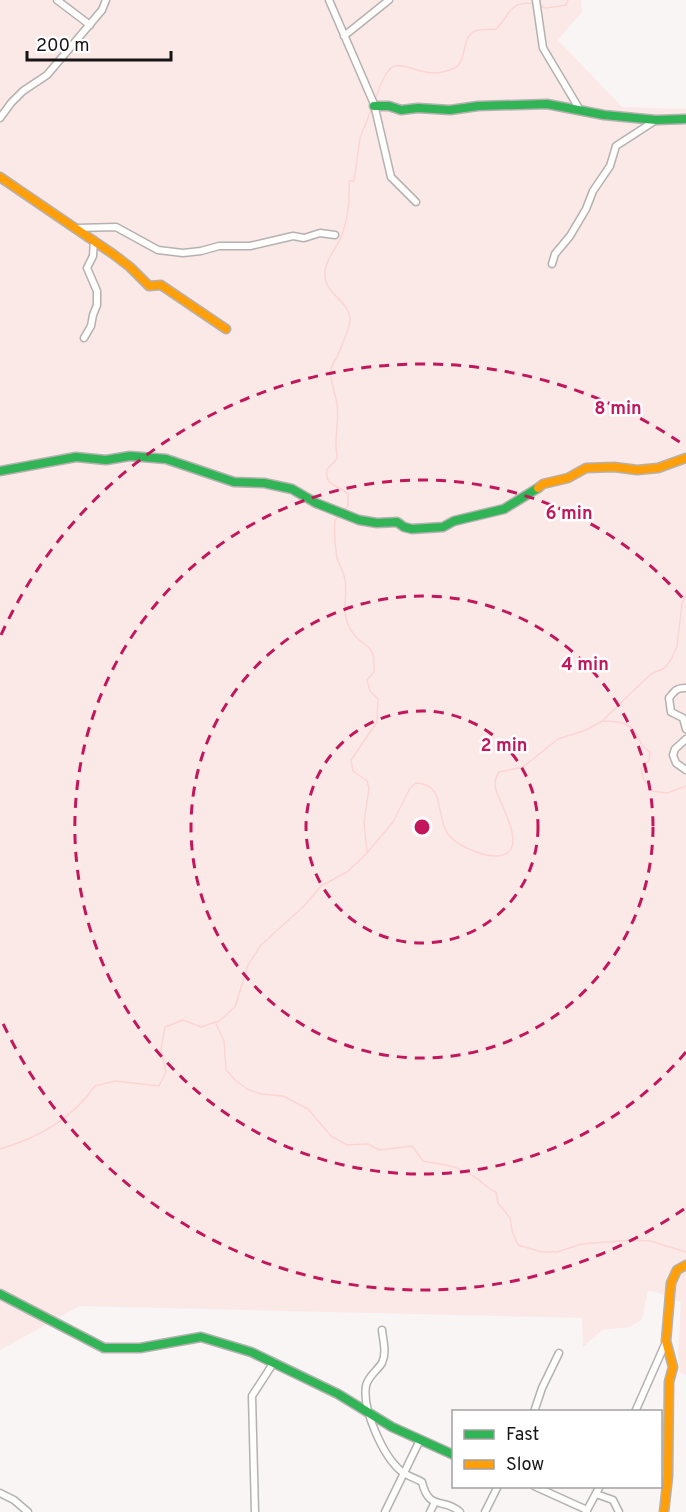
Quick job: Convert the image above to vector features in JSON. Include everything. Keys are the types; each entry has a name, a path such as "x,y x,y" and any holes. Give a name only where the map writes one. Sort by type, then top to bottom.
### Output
{"street":[{"path":"57,0 90,25"},
{"path":"0,118 23,91 47,75 102,10 106,0"},
{"path":"329,0 374,106 391,177 416,202"},
{"path":"344,36 388,0"},
{"path":"536,0 543,48 580,110"},
{"path":"374,106 389,106 401,110 418,108 450,110 478,106 547,104 604,115 656,120 686,119"},
{"path":"552,264 555,254 570,236 586,208 592,191 610,166 616,146 656,120"},
{"path":"0,177 94,240 130,267 149,286 161,285 226,329"},
{"path":"77,228 116,228 138,237 158,250 183,253 219,246 261,244 293,236 304,238 320,233 335,235"},
{"path":"84,338 97,308 97,291 87,268 93,256 94,240"},
{"path":"0,471 76,457 106,460 123,456 157,457 191,466 218,478 234,482 264,483 292,489 316,503 364,522 397,522 412,529 442,527 454,521 504,509 543,484 567,478 586,468 612,467 637,470 658,468 686,458"},
{"path":"686,688 677,689 669,698 670,712 683,718 686,729"},
{"path":"686,739 675,749 673,755 676,763 686,770"},
{"path":"636,1410 666,1341 671,1283 677,1270 686,1265"},
{"path":"0,1294 104,1348 140,1348 201,1337 251,1352 338,1394 392,1427 452,1455"},
{"path":"382,1330 385,1347 383,1357 366,1386 370,1414 380,1440 396,1465 422,1482 425,1494 435,1502 453,1506 460,1512"},
{"path":"664,1512 668,1476 669,1382 673,1367 666,1341"},
{"path":"535,1410 542,1388 559,1353"},
{"path":"255,1512 252,1396 274,1362"},
{"path":"385,1512 420,1440"},
{"path":"485,1512 497,1488"},
{"path":"538,1488 586,1511 599,1488"},
{"path":"0,1493 14,1500 28,1512"},
{"path":"596,1494 613,1500 619,1512"},
{"path":"430,1512 435,1502"}],"shaded area":[{"path":"0,0 581,0 582,12 558,40 622,107 686,109 686,1376 680,1372 678,1355 681,1302 657,1292 648,1291 642,1319 631,1327 602,1330 583,1347 582,1318 80,1306 0,1350"}],"waterway":[{"path":"540,6 546,8 566,5 568,0"},
{"path":"375,100 384,77 393,67 403,66 432,73 455,68 462,60 466,42 472,32 496,29 515,6 526,3 535,4"},
{"path":"345,509 348,506 348,494 330,482 327,469 337,456 338,410 331,369 345,337 350,318 345,305 328,286 325,272 327,262 344,229 348,209 349,181 354,181 360,138 371,110"},
{"path":"340,515 335,520 335,539 337,558 346,586 346,617 355,636 371,649 373,654 374,672 367,680 370,691 378,699 377,722 351,760 353,771 367,781 369,788 364,823 367,852"},
{"path":"0,1149 28,1139 53,1126 76,1108 95,1086 115,1081 159,1086 166,1072 161,1050 165,1027 183,1020 201,1027 219,1021 235,1007 248,965 261,945 304,906 321,886 347,872 367,853 393,822 410,788 416,783 425,785 436,794 447,833 456,842 483,854 496,856 506,853 512,847 513,838 495,787 499,772 523,767 558,739 586,730 602,721 651,674 665,668 677,646 682,603 686,595"},
{"path":"603,721 629,726 646,750 650,752 649,761 641,768 643,778 652,791 667,793 686,786"},
{"path":"216,1024 224,1041 226,1070 247,1089 261,1094 283,1096 308,1109 331,1136 347,1145 368,1144 379,1150 412,1146 423,1161 467,1172 496,1192 498,1203 510,1218 518,1245 542,1252 557,1252 582,1244 633,1240 650,1241 686,1252"}],"traffic: fast":[{"path":"374,106 389,106 401,110 418,108 450,110 478,106 547,104 604,115 656,120 686,119"},
{"path":"0,471 76,457 106,460 130,456 166,459 234,482 264,483 292,489 316,503 359,520 377,523 397,522 412,529 443,527 454,521 504,509 538,488"},
{"path":"0,1294 104,1348 140,1348 201,1337 251,1352 338,1394 392,1427 452,1454"}],"traffic: slow":[{"path":"0,177 113,254 149,286 161,285 226,329"},
{"path":"538,488 543,484 568,478 586,468 614,467 637,470 658,468 686,458"},
{"path":"664,1512 668,1476 669,1382 673,1367 666,1341 671,1283 677,1270 686,1265"}]}
